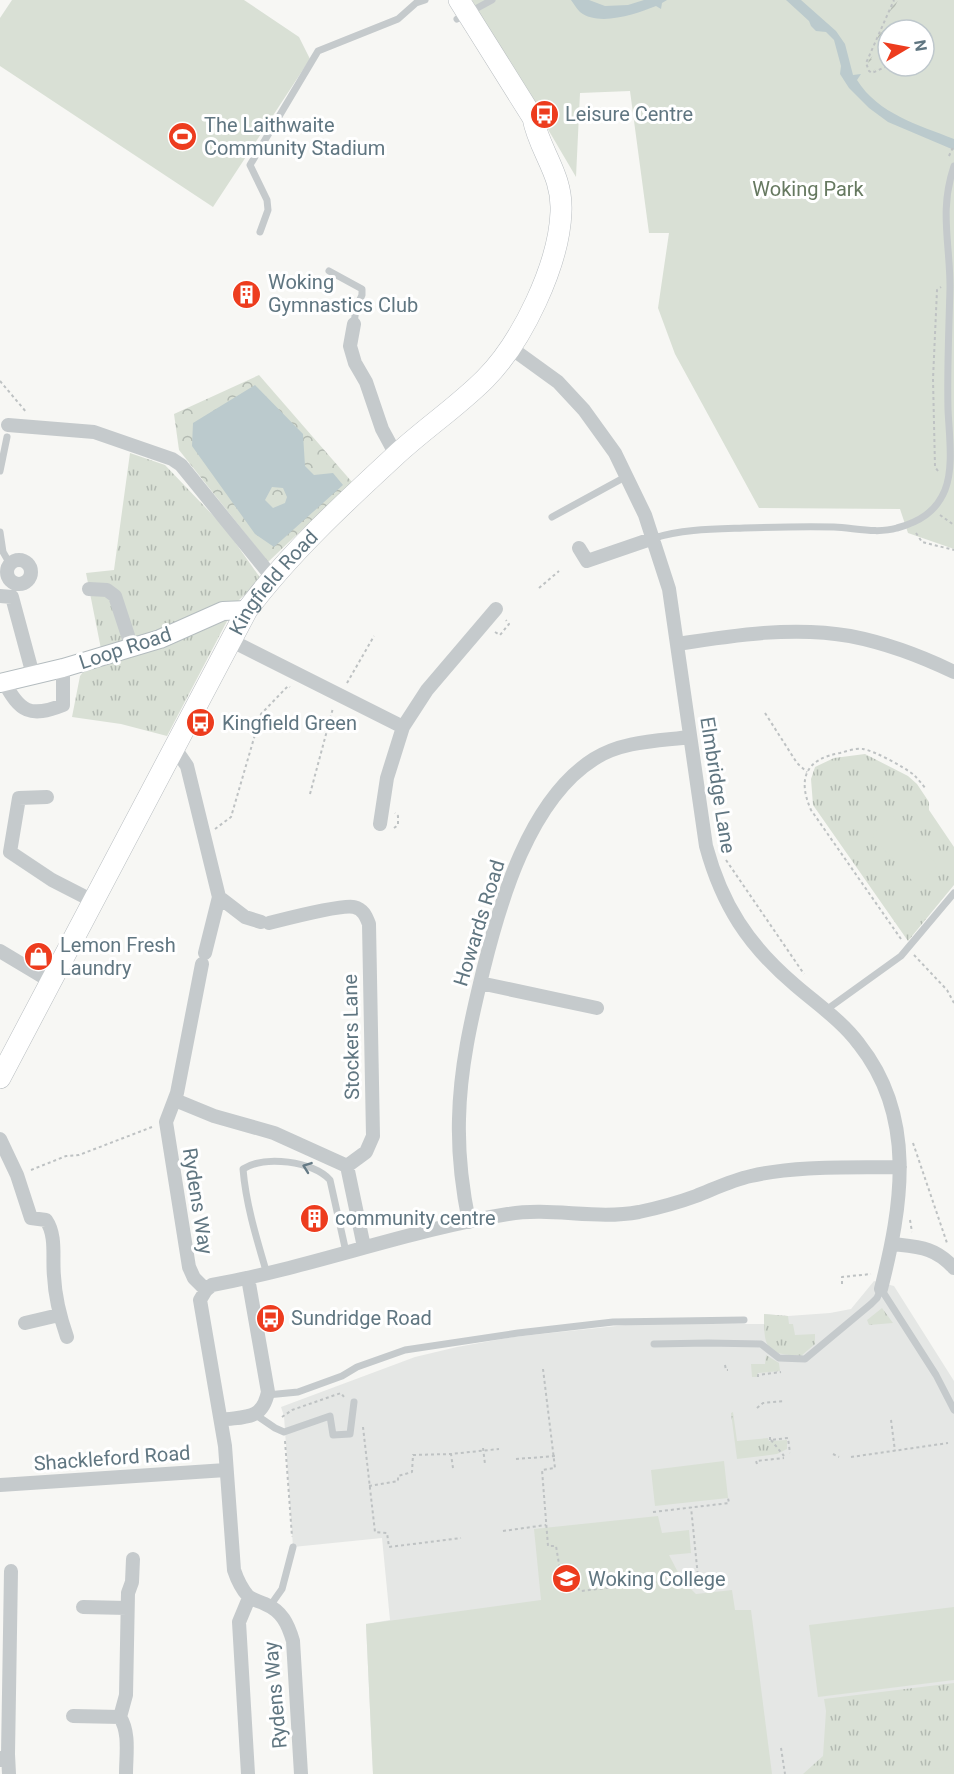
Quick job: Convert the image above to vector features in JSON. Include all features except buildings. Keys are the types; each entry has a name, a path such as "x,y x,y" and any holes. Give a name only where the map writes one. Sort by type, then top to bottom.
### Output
{"main road":[{"name":"Kingfield Road","path":"0,1078 230,640 248,610 272,577 396,455 483,381 511,348 528,318 546,275 561,213 559,187 555,174 535,130 525,125 514,109 461,10 446,0"},
{"name":"Loop Road","path":"2,682 63,668 160,639 223,610 248,610"}],"street":[{"path":"354,324 350,346 355,363 366,382 382,429 396,455"},
{"name":"Elmbridge Lane","path":"511,348 568,391 603,437 627,476 654,538 669,589 706,846 717,881 730,910 758,950 859,1043 882,1079 896,1124 900,1167 893,1244 881,1289"},
{"path":"8,431 40,427 94,432 172,459 181,465 272,577"},
{"path":"579,548 587,561 654,538"},
{"path":"9,592 26,582 30,576 30,567 21,560 9,564 7,574 9,592 33,675"},
{"path":"89,589 107,590 115,596 132,648"},
{"path":"386,827 387,778 403,727 435,681 501,613"},
{"path":"677,644 760,633 829,633 864,639 900,650 954,672"},
{"path":"230,640 403,727"},
{"path":"2,682 14,701 26,711 49,711 63,705 63,668"},
{"name":"Howards Road","path":"470,1222 461,1170 459,1116 468,1032 496,919 514,866 539,820 560,789 592,759 632,744 690,737"},
{"path":"166,1122 175,1100 203,959 219,897 187,766 174,747"},
{"path":"47,797 19,798 10,852 52,880 93,901"},
{"name":"Stockers Lane","path":"219,897 245,916 265,922 347,906 361,910 366,915 369,924 373,1136 366,1152 348,1166"},
{"path":"0,951 50,981"},
{"path":"480,983 597,1008"},
{"path":"175,1100 214,1116 274,1133 348,1166 364,1247"},
{"name":"Rydens Way","path":"166,1122 189,1268 194,1278 206,1290"},
{"path":"0,1138 17,1175 31,1218 46,1221 52,1230 54,1278 59,1315 67,1337"},
{"path":"249,1598 234,1570 225,1446 200,1300 212,1285 267,1274 364,1247 470,1222 526,1212 590,1215 637,1212 675,1203 752,1175 799,1170 900,1167"},
{"path":"893,1244 931,1250 954,1268"},
{"path":"221,1420 256,1415 263,1410 267,1395 248,1278"},
{"path":"25,1323 59,1315"},
{"name":"Shackleford Road","path":"0,1485 226,1470"},
{"path":"126,1774 126,1728 120,1717 126,1695 127,1608 128,1593 132,1582 133,1559"},
{"path":"9,1774 4,1757 11,1571"},
{"name":"Rydens Way","path":"248,1774 238,1622 249,1598 270,1606 287,1623 293,1641 300,1774"},
{"path":"83,1607 127,1608"},
{"path":"73,1716 120,1717"}],"lane":[{"path":"260,232 268,210 267,200 250,165 318,51 398,19 416,3 425,0"},
{"path":"461,10 492,0"},
{"path":"654,538 707,530 834,527 883,531 919,521 948,493 951,405 950,286 945,220 946,193 954,166"},
{"path":"945,220 954,220"},
{"path":"328,271 362,289 354,324"},
{"path":"0,471 8,431"},
{"path":"552,517 627,476"},
{"path":"0,532 3,552 9,564"},
{"path":"825,1011 901,956 954,893"},
{"path":"267,1274 244,1183 243,1169 250,1165 292,1162 324,1174 330,1180 346,1252"},
{"path":"654,1344 708,1342 761,1344 779,1358 805,1359 871,1305 881,1289"},
{"path":"881,1289 936,1375 954,1410"},
{"path":"267,1395 298,1392 405,1350 613,1322 744,1320"},
{"path":"256,1415 284,1432 330,1416 333,1435 350,1434 353,1405"},
{"path":"270,1606 282,1588 293,1547"}],"path":[{"path":"885,18 894,0"},
{"path":"876,37 866,63 869,71 872,73 876,71"},
{"path":"947,160 954,145"},
{"path":"940,474 935,467 934,328 937,290 944,284"},
{"path":"0,381 40,427"},
{"path":"942,516 954,525"},
{"path":"909,524 922,542 954,550"},
{"path":"539,588 559,571"},
{"path":"493,631 500,635 509,624 501,613"},
{"path":"342,691 374,636"},
{"path":"203,832 213,830 231,817 261,714 288,686 297,690"},
{"path":"310,794 333,708 340,711"},
{"path":"765,713 797,763 807,772"},
{"path":"926,789 915,776 904,769 861,749 819,758 813,762 807,772 806,792 811,810 907,949 947,990 954,1003"},
{"path":"386,827 398,825 398,816 391,809"},
{"path":"723,856 809,981"},
{"path":"17,1175 66,1156 79,1155 166,1122"},
{"path":"911,1137 948,1246 942,1245"},
{"path":"912,1157 917,1156"},
{"path":"910,1220 913,1238"},
{"path":"842,1284 842,1277 885,1273"},
{"path":"725,1365 728,1370"},
{"path":"543,1369 555,1456 555,1468 542,1470 548,1546 556,1546 560,1570 581,1591 698,1577 691,1507"},
{"path":"758,1377 758,1375 781,1372"},
{"path":"282,1417 292,1410 341,1393 353,1405 362,1421 375,1532 387,1533 389,1547 461,1538"},
{"path":"757,1408 763,1403 785,1401"},
{"path":"891,1420 895,1451"},
{"path":"757,1464 756,1461 784,1457 771,1438 788,1438 790,1453"},
{"path":"285,1441 293,1547"},
{"path":"851,1457 948,1443"},
{"path":"483,1449 485,1464"},
{"path":"369,1486 398,1481 398,1476 412,1472 413,1455 499,1449"},
{"path":"451,1454 453,1468"},
{"path":"833,1454 839,1456"},
{"path":"516,1459 555,1456"},
{"path":"653,1512 729,1503 728,1498"},
{"path":"503,1531 546,1524"},
{"path":"781,1748 785,1774"}],"shaded area":[{"path":"571,0 589,0 605,6 628,5 644,0 667,0 662,3 661,9 656,6 618,18 597,19 580,12"},
{"path":"786,0 801,0 836,31 845,44 853,75 861,74 857,80 876,102 900,117 954,139 954,150 888,122 869,108 849,88 840,74 841,66 834,40 826,32 816,31 809,21"},
{"path":"255,385 303,434 305,466 314,475 333,473 343,485 274,547 255,534 192,446 193,423","holes":["272,487 283,488 287,497 285,503 273,508 265,500"]},
{"name":"Woking College","path":"874,1281 894,1286 954,1381 954,1774 373,1774 366,1624 390,1620 382,1538 293,1547 284,1416 281,1407 415,1357 513,1337 635,1324 764,1324 764,1314 788,1316 851,1309"}],"green space":[{"name":"The Laithwaite Community Stadium","path":"12,0 244,0 299,37 310,59 213,207 0,66 0,18"},
{"name":"Woking Park","path":"472,0 954,0 954,549 908,533 900,509 759,508 675,354 658,308 669,233 649,233 630,91 580,93 576,177"},
{"path":"895,0 898,0 890,18 887,18"},
{"path":"876,41 876,48 871,59 876,62 873,71 868,67 869,56"},
{"path":"259,375 352,482 268,562 179,450 174,414"},
{"name":"Kingfield Green","path":"130,453 165,465 225,528 261,579 237,602 167,736 121,724 72,717 80,676 101,649 86,573 114,570"},
{"path":"865,754 908,776 917,784 929,802 929,810 954,847 954,885 908,941 813,805 811,779 815,767 834,758"},
{"path":"892,815 937,865 919,888 872,836"},
{"path":"882,1308 893,1323 869,1325 867,1320"},
{"path":"764,1314 788,1316 789,1324 793,1324 795,1335 815,1334 815,1344 801,1356 773,1351 766,1342"},
{"path":"766,1355 779,1363 780,1371 758,1373 757,1377 752,1377 751,1364 765,1364"},
{"path":"733,1412 737,1441 768,1438 769,1441 787,1440 787,1449 777,1454 737,1459 731,1413"},
{"path":"724,1461 728,1498 655,1506 651,1470"},
{"path":"658,1516 662,1533 689,1530 691,1553 669,1555 682,1580 696,1594 732,1590 735,1610 751,1610 772,1774 373,1774 366,1624 541,1600 534,1529"},
{"path":"954,1607 954,1680 818,1697 809,1625"},
{"path":"954,1683 954,1774 803,1774 823,1756 826,1711 824,1699"},
{"path":"954,1766 954,1774 895,1774"}],"place":[{"name":"Leisure Centre","path":"544,114"},
{"name":"The Laithwaite Community Stadium","path":"183,137"},
{"name":"Woking Gymnastics Club","path":"247,294"},
{"name":"Kingfield Green","path":"201,723"},
{"name":"Lemon Fresh Laundry","path":"39,956"},
{"name":"community centre","path":"314,1218"},
{"name":"Sundridge Road","path":"270,1318"},
{"name":"Woking College","path":"567,1579"}]}
